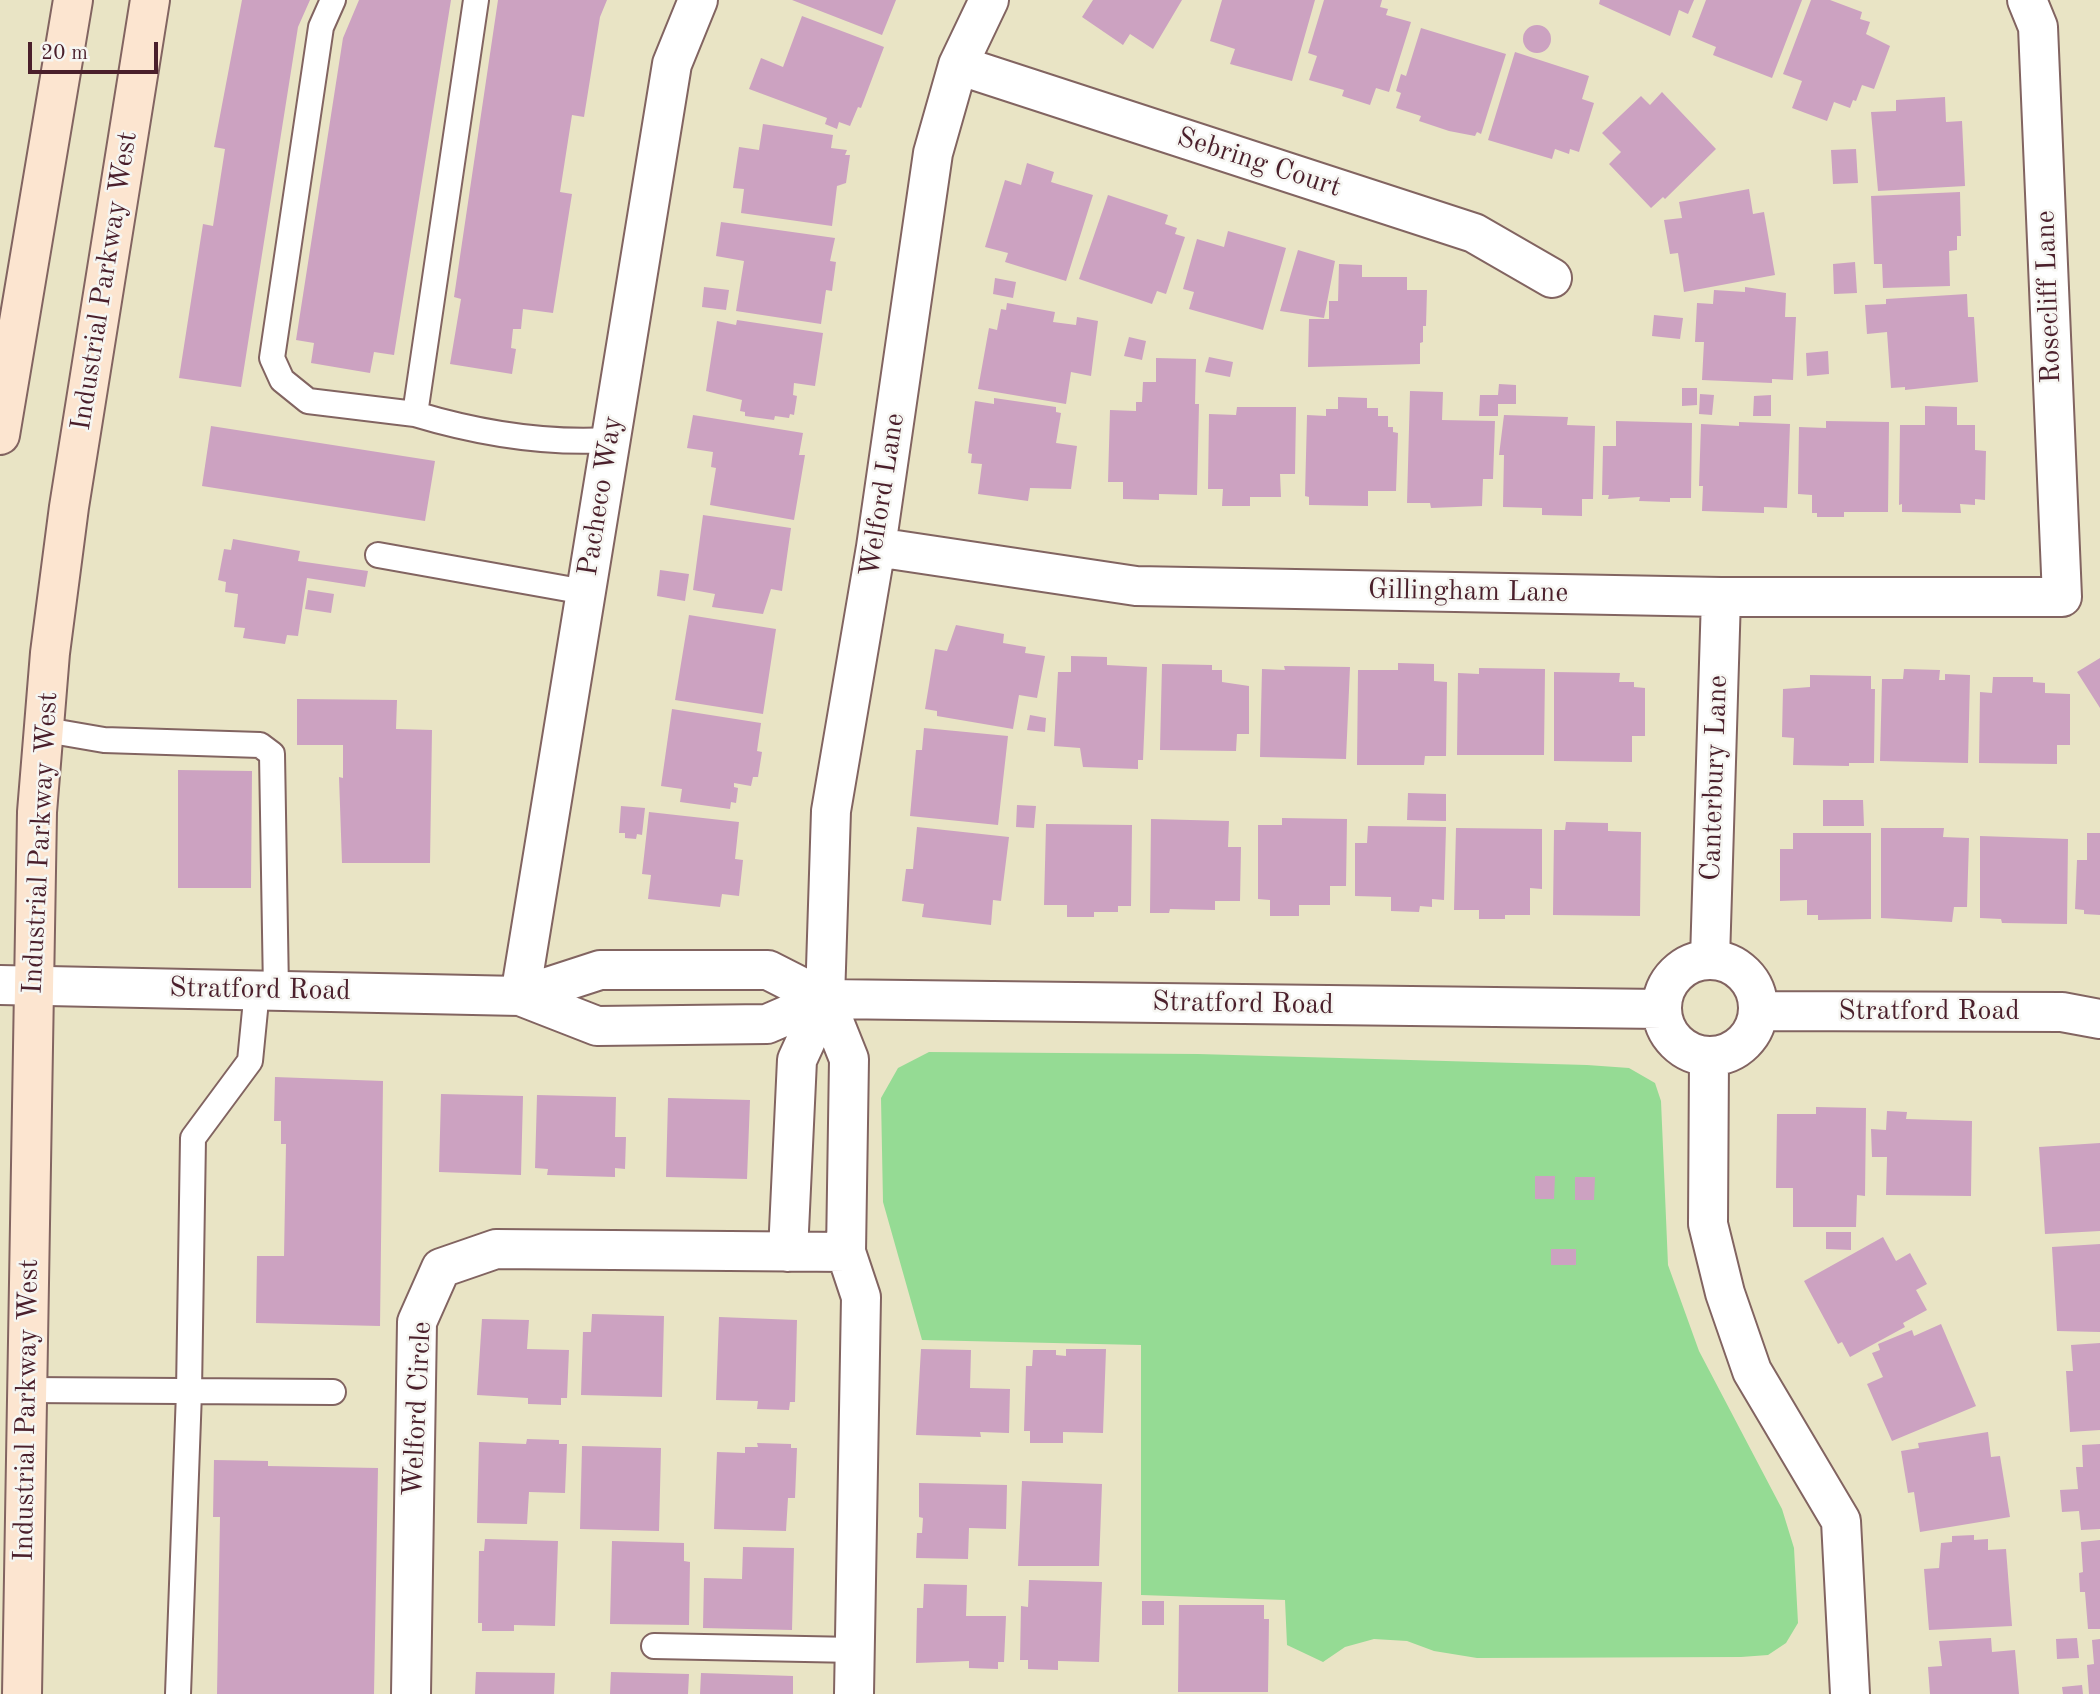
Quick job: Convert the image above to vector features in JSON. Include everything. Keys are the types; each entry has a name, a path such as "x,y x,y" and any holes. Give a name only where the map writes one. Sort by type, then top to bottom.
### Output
{"main road":[{"path":"0,435 73,0"},
{"name":"Industrial Parkway West","path":"22,1694 27,1390 17,985 46,730 50,653 69,507 150,0"}],"street":[{"name":"Pacheco Way","path":"520,996 672,64 698,0"},
{"name":"Welford Lane","path":"825,999 831,811 876,547 933,153 958,65 989,0"},
{"name":"Rosecliff Lane","path":"2028,0 2038,27 2062,597"},
{"name":"Sebring Court","path":"958,65 1474,233 1552,278"},
{"name":"Gillingham Lane","path":"876,547 1136,586 1721,597 2062,597"},
{"name":"Canterbury Lane","path":"1710,959 1721,597"},
{"path":"1710,959 1729,963 1745,975 1756,991 1758,1011 1754,1029 1743,1044 1727,1054 1709,1056 1690,1052 1676,1042 1665,1027 1662,1009 1665,990 1675,974 1691,963 1710,959"},
{"name":"Stratford Road","path":"17,985 520,996 600,970 768,970 825,999"},
{"name":"Stratford Road","path":"520,996 597,1026 767,1024 825,999 1662,1009"},
{"path":"788,1252 797,1060 825,999"},
{"path":"825,999 849,1059 846,1252 861,1297 855,1694"},
{"name":"Stratford Road","path":"1758,1011 2062,1012 2100,1019"},
{"path":"1709,1056 1708,1224 1725,1293 1752,1371 1841,1521 1850,1694"},
{"name":"Welford Circle","path":"411,1694 417,1322 441,1268 496,1249 846,1252"}],"lane":[{"path":"333,0 321,27 272,358 282,380 308,401 415,414 453,425 564,443 611,440"},
{"path":"415,414 476,0"},
{"path":"379,555 585,592"},
{"path":"46,730 104,740 156,739 260,745 272,754 266,990 250,1061 192,1138 189,1392 178,1694"},
{"path":"27,1390 333,1392"},
{"path":"654,1646 855,1650"}],"green space":[{"path":"929,1052 1198,1054 1587,1065 1629,1068 1655,1083 1661,1101 1668,1265 1699,1351 1782,1509 1794,1548 1798,1623 1786,1643 1768,1655 1741,1657 1477,1658 1434,1651 1407,1641 1374,1639 1345,1647 1323,1662 1287,1645 1285,1600 1141,1595 1141,1345 922,1340 883,1202 881,1098 898,1068"}],"building":[{"path":"242,0 310,0 298,27 241,387 179,378 203,224 213,226 225,149 214,147"},
{"path":"359,0 451,0 394,355 374,352 370,373 311,363 314,343 296,340 343,38"},
{"path":"498,0 607,0 600,17 584,117 572,115 560,192 572,194 553,313 523,309 521,329 513,329 511,348 516,349 512,374 450,364 461,299 454,297"},
{"path":"792,0 896,0 882,35"},
{"path":"1093,0 1182,0 1153,49 1130,34 1123,45 1082,17"},
{"path":"1222,0 1315,0 1292,81 1230,64 1235,49 1210,41"},
{"path":"1324,0 1382,0 1380,7 1388,9 1386,15 1411,22 1389,92 1376,88 1370,105 1342,96 1344,90 1309,80 1317,56 1308,53"},
{"path":"1600,0 1694,0 1688,14 1679,10 1670,36 1599,4"},
{"path":"1706,0 1802,0 1772,78 1713,55 1716,47 1692,37"},
{"path":"1811,0 1830,0 1862,12 1860,19 1870,22 1866,34 1890,46 1874,89 1862,85 1850,108 1834,102 1827,121 1792,108 1802,81 1783,74"},
{"path":"802,16 884,47 861,108 858,107 850,126 839,122 837,129 825,124 827,118 749,89 761,58 783,67"},
{"path":"1537,25 1547,29 1551,39 1547,49 1537,53 1527,49 1523,39 1527,29"},
{"path":"1421,28 1506,54 1481,134 1477,132 1475,136 1449,131 1419,121 1421,116 1396,108 1401,93 1396,91 1401,74 1406,76"},
{"path":"1515,52 1589,76 1582,99 1594,103 1579,152 1570,149 1569,154 1555,149 1552,159 1488,140"},
{"path":"1662,92 1716,149 1665,199 1663,197 1651,208 1609,164 1621,152 1602,133 1641,96 1650,105"},
{"path":"1945,97 1946,122 1962,121 1965,186 1878,191 1871,112 1896,111 1896,100"},
{"path":"763,124 833,135 831,148 847,150 845,155 850,155 846,183 837,186 832,226 741,213 744,189 733,188 739,147 759,150"},
{"path":"1856,149 1858,183 1833,184 1831,150"},
{"path":"1027,163 1054,172 1051,182 1093,195 1066,281 1005,262 1008,253 985,247 1005,180 1021,185"},
{"path":"1749,189 1753,214 1764,212 1775,275 1684,292 1678,253 1670,254 1664,220 1682,218 1679,202"},
{"path":"1960,192 1961,236 1957,236 1957,250 1949,251 1950,286 1883,288 1882,264 1874,264 1871,196"},
{"path":"1108,195 1168,215 1165,224 1177,228 1175,234 1185,237 1166,294 1157,291 1152,304 1079,279"},
{"path":"721,222 835,238 830,261 836,262 832,291 826,290 821,324 736,311 744,261 716,256"},
{"path":"1228,231 1286,248 1263,330 1189,309 1194,292 1183,289 1197,239 1224,247"},
{"path":"1298,250 1335,261 1324,318 1280,311"},
{"path":"1855,262 1857,293 1834,294 1833,264"},
{"path":"1339,264 1362,265 1362,277 1407,277 1407,290 1427,290 1426,326 1423,326 1423,342 1420,343 1420,364 1308,367 1309,319 1329,319 1329,301 1338,301"},
{"path":"995,278 1016,282 1013,298 993,294"},
{"path":"704,287 729,290 726,310 702,307"},
{"path":"1745,287 1786,293 1785,317 1796,317 1793,380 1772,379 1772,383 1702,380 1704,342 1695,342 1697,303 1713,304 1714,290 1745,292"},
{"path":"1967,294 1968,317 1974,317 1978,382 1905,390 1905,387 1891,388 1887,332 1867,334 1865,305 1886,304 1886,299"},
{"path":"1007,303 1055,312 1053,322 1076,325 1077,317 1098,321 1091,376 1071,372 1066,404 978,389 989,328 997,330 1001,309 1006,310"},
{"path":"1654,315 1683,318 1680,339 1652,336"},
{"path":"737,320 823,333 815,386 794,383 793,395 797,396 794,415 790,414 789,418 775,416 774,420 745,416 745,412 740,411 742,400 706,391 717,321 736,325"},
{"path":"1129,337 1146,341 1142,360 1124,356"},
{"path":"1828,351 1829,374 1807,376 1806,353"},
{"path":"1209,357 1233,362 1230,377 1205,372"},
{"path":"1156,358 1196,359 1195,404 1199,404 1197,495 1159,494 1159,500 1123,499 1123,482 1108,482 1110,410 1136,411 1136,402 1142,402 1143,382 1156,382"},
{"path":"1499,384 1516,385 1516,404 1498,404 1498,416 1479,416 1480,395 1498,395"},
{"path":"1682,388 1697,388 1697,405 1682,406"},
{"path":"1410,391 1443,392 1442,420 1495,421 1493,479 1483,479 1482,506 1431,508 1430,503 1407,503"},
{"path":"1700,394 1714,395 1712,415 1699,414"},
{"path":"1771,395 1771,416 1753,416 1754,396"},
{"path":"1338,397 1367,398 1367,408 1378,408 1378,416 1388,416 1388,427 1393,427 1393,432 1398,433 1396,491 1368,491 1368,506 1309,505 1309,497 1305,496 1307,415 1326,416 1326,409 1338,409"},
{"path":"994,398 1056,407 1056,412 1061,413 1056,443 1077,446 1071,489 1030,488 1028,501 978,494 982,464 971,463 972,454 968,453 975,401 994,404"},
{"path":"1925,406 1957,407 1957,425 1975,425 1975,450 1986,451 1985,500 1975,499 1975,505 1960,504 1961,513 1902,512 1902,504 1899,505 1900,425 1925,425"},
{"path":"1237,407 1296,407 1295,474 1280,474 1281,497 1250,497 1250,506 1222,506 1223,489 1208,489 1209,414 1236,415"},
{"path":"693,415 803,433 799,455 805,455 794,520 710,505 716,468 711,467 713,452 687,448"},
{"path":"1504,415 1568,417 1567,425 1595,426 1593,499 1582,499 1582,516 1542,515 1542,508 1503,507 1504,455 1499,455"},
{"path":"1616,421 1692,423 1691,498 1670,498 1670,502 1639,501 1640,497 1608,499 1609,495 1602,495 1603,446 1616,446"},
{"path":"1826,421 1889,422 1888,512 1844,512 1844,517 1817,517 1817,513 1812,513 1812,495 1798,494 1799,427 1826,428"},
{"path":"1739,422 1790,424 1787,508 1764,507 1764,513 1702,511 1703,486 1699,486 1701,424 1739,426"},
{"path":"211,426 435,461 425,521 202,486"},
{"path":"703,515 791,528 782,591 771,589 763,614 712,607 715,594 693,590"},
{"path":"233,539 300,551 298,561 368,571 365,587 307,578 298,636 287,635 285,644 243,638 245,628 234,627 238,594 225,592 226,582 218,580 224,549 231,550"},
{"path":"660,570 689,574 685,601 657,596"},
{"path":"308,590 334,594 331,613 305,609"},
{"path":"689,615 776,629 763,714 675,700"},
{"path":"956,625 1004,634 1003,643 1026,647 1025,653 1045,656 1037,698 1019,695 1013,729 937,716 937,711 925,709 935,649 947,651"},
{"path":"1071,656 1107,657 1107,665 1147,667 1143,760 1138,760 1138,769 1083,767 1080,748 1054,746 1058,672 1071,672"},
{"path":"2100,658 2100,708 2077,672"},
{"path":"1398,663 1434,664 1434,681 1447,682 1446,756 1425,756 1424,765 1357,765 1358,670 1398,670"},
{"path":"1162,664 1212,665 1212,670 1222,670 1222,682 1249,686 1249,734 1237,734 1236,751 1160,750"},
{"path":"1284,666 1350,667 1346,759 1260,757 1262,669 1285,670"},
{"path":"1479,668 1545,669 1544,755 1457,755 1458,673 1479,674"},
{"path":"1904,669 1940,670 1939,680 1945,680 1945,674 1970,675 1968,763 1880,761 1882,679 1903,679"},
{"path":"1554,672 1620,673 1619,682 1634,682 1634,687 1645,688 1645,736 1632,736 1632,762 1554,761"},
{"path":"1810,675 1871,676 1871,689 1875,689 1874,763 1849,763 1849,766 1793,765 1794,738 1782,737 1783,689 1810,687"},
{"path":"1993,677 2033,677 2033,682 2045,683 2045,693 2070,694 2070,745 2057,745 2057,764 1979,763 1980,692 1992,693"},
{"path":"297,699 397,700 396,729 432,730 430,863 342,863 339,777 343,778 343,745 297,745"},
{"path":"672,709 761,723 757,751 762,752 758,777 753,777 751,786 734,783 734,787 738,788 736,803 731,802 730,809 680,802 682,789 661,786"},
{"path":"1030,715 1046,718 1045,732 1027,730"},
{"path":"924,728 1008,736 998,825 910,816 916,750 922,750"},
{"path":"178,770 252,771 251,888 178,888"},
{"path":"1408,793 1446,794 1446,821 1407,820"},
{"path":"1823,800 1863,800 1864,826 1823,826"},
{"path":"1017,805 1036,806 1034,828 1016,827"},
{"path":"621,806 645,808 642,835 637,834 636,839 625,838 625,833 619,833"},
{"path":"649,812 739,822 735,859 743,860 739,896 722,894 720,907 648,899 651,875 642,874"},
{"path":"1282,818 1347,819 1346,886 1330,886 1330,905 1299,905 1299,916 1270,916 1270,900 1258,899 1258,825 1282,825"},
{"path":"1151,819 1229,821 1228,847 1241,847 1240,901 1215,901 1215,910 1170,909 1169,913 1150,913"},
{"path":"1566,822 1608,823 1608,831 1641,832 1640,916 1553,915 1554,830 1565,830"},
{"path":"1046,824 1132,825 1131,906 1118,906 1118,912 1094,912 1094,917 1067,917 1067,905 1044,905"},
{"path":"1368,826 1446,827 1444,900 1432,899 1432,907 1420,906 1419,912 1391,911 1391,897 1355,896 1355,843 1367,843"},
{"path":"917,827 1009,837 1001,901 993,900 991,925 922,917 924,904 902,901 906,869 913,869"},
{"path":"1456,828 1542,829 1542,889 1530,888 1530,915 1479,919 1479,910 1454,910"},
{"path":"1881,828 1944,828 1943,837 1969,838 1967,907 1954,907 1952,922 1881,918"},
{"path":"1793,833 1871,833 1871,919 1818,920 1818,915 1807,915 1807,900 1780,901 1780,849 1793,849"},
{"path":"2087,833 2100,833 2100,915 2084,914 2084,910 2075,909 2077,860 2087,860"},
{"path":"1980,836 2068,839 2067,924 2002,923 2001,919 1980,918"},
{"path":"275,1077 383,1081 380,1326 256,1323 257,1256 284,1256 286,1144 281,1144 281,1121 274,1121"},
{"path":"441,1094 523,1096 521,1175 439,1172"},
{"path":"537,1095 616,1097 615,1137 626,1137 625,1169 615,1168 615,1177 547,1175 548,1169 535,1168"},
{"path":"668,1098 750,1100 747,1179 666,1177"},
{"path":"1816,1107 1866,1108 1865,1196 1857,1195 1856,1227 1793,1227 1793,1188 1776,1188 1777,1114 1816,1114"},
{"path":"1887,1111 1907,1112 1906,1119 1972,1121 1971,1196 1886,1195 1887,1157 1872,1157 1871,1129 1886,1130"},
{"path":"2100,1143 2100,1231 2045,1234 2039,1147"},
{"path":"1535,1176 1555,1176 1554,1199 1535,1199"},
{"path":"1575,1177 1595,1177 1594,1200 1575,1200"},
{"path":"1826,1232 1851,1232 1851,1250 1826,1249"},
{"path":"1883,1237 1896,1261 1910,1253 1927,1284 1916,1290 1927,1310 1903,1323 1905,1327 1850,1357 1842,1342 1838,1344 1804,1281"},
{"path":"2100,1244 2100,1332 2057,1331 2052,1247"},
{"path":"1551,1249 1576,1249 1576,1265 1551,1265"},
{"path":"592,1314 664,1316 662,1397 581,1395 583,1332 591,1332"},
{"path":"719,1317 797,1320 795,1402 790,1402 789,1410 757,1409 758,1401 716,1400"},
{"path":"482,1319 529,1320 527,1349 569,1350 567,1398 561,1398 561,1405 528,1404 528,1398 477,1395"},
{"path":"1941,1324 1976,1406 1892,1441 1867,1384 1883,1377 1872,1353 1880,1350 1878,1344 1912,1330 1914,1336"},
{"path":"2100,1343 2100,1430 2070,1432 2066,1371 2073,1371 2071,1345"},
{"path":"921,1349 971,1350 970,1388 1010,1389 1009,1433 980,1432 981,1437 916,1435"},
{"path":"1066,1349 1106,1349 1103,1433 1063,1432 1063,1443 1030,1443 1030,1431 1024,1431 1026,1366 1032,1366 1033,1350 1056,1350 1056,1355 1066,1356"},
{"path":"1988,1432 1991,1457 2000,1456 2010,1517 1920,1532 1914,1492 1908,1493 1901,1451 1919,1448 1918,1443"},
{"path":"527,1439 559,1440 559,1444 567,1444 565,1493 529,1492 527,1524 477,1523 479,1442 526,1444"},
{"path":"757,1443 791,1444 791,1448 797,1448 795,1498 788,1498 786,1531 714,1529 717,1452 745,1453 745,1447 758,1447"},
{"path":"2100,1444 2100,1529 2081,1530 2079,1511 2062,1512 2060,1490 2078,1489 2076,1467 2083,1467 2082,1445"},
{"path":"582,1446 661,1448 659,1531 580,1529"},
{"path":"214,1460 268,1461 268,1466 378,1468 374,1694 217,1694 220,1517 213,1517"},
{"path":"1022,1481 1102,1484 1099,1566 1018,1566"},
{"path":"919,1483 1007,1485 1006,1529 969,1528 968,1559 916,1558 917,1533 922,1533 923,1518 919,1517"},
{"path":"1974,1535 1974,1540 1988,1539 1988,1550 2006,1549 2012,1626 1929,1630 1924,1569 1939,1568 1941,1543 1952,1542 1952,1536"},
{"path":"485,1539 558,1541 555,1626 514,1625 514,1631 482,1631 482,1623 478,1623 479,1551 484,1551"},
{"path":"2100,1540 2100,1629 2088,1629 2085,1592 2080,1592 2079,1573 2083,1572 2081,1542"},
{"path":"612,1541 684,1543 684,1561 690,1562 689,1625 610,1624"},
{"path":"743,1547 794,1548 792,1630 703,1628 704,1578 742,1579"},
{"path":"1029,1580 1102,1582 1099,1662 1058,1661 1058,1670 1028,1669 1028,1660 1020,1660 1021,1606 1028,1607"},
{"path":"924,1584 967,1585 966,1616 1006,1616 1004,1662 998,1662 998,1669 969,1668 969,1661 916,1663 917,1608 923,1608"},
{"path":"1142,1601 1164,1601 1164,1625 1142,1625"},
{"path":"1179,1605 1264,1605 1264,1619 1269,1619 1268,1692 1178,1692"},
{"path":"1991,1638 1992,1652 2015,1650 2019,1694 1930,1694 1928,1667 1942,1666 1939,1641"},
{"path":"2077,1638 2079,1658 2057,1659 2056,1639"},
{"path":"2100,1639 2100,1694 2089,1694 2087,1665 2094,1664 2092,1640"},
{"path":"476,1672 555,1673 554,1694 475,1694"},
{"path":"611,1672 689,1674 688,1694 610,1694"},
{"path":"701,1673 793,1676 793,1694 700,1694"},
{"path":"2082,1685 2083,1694 2063,1694 2062,1687"}]}
